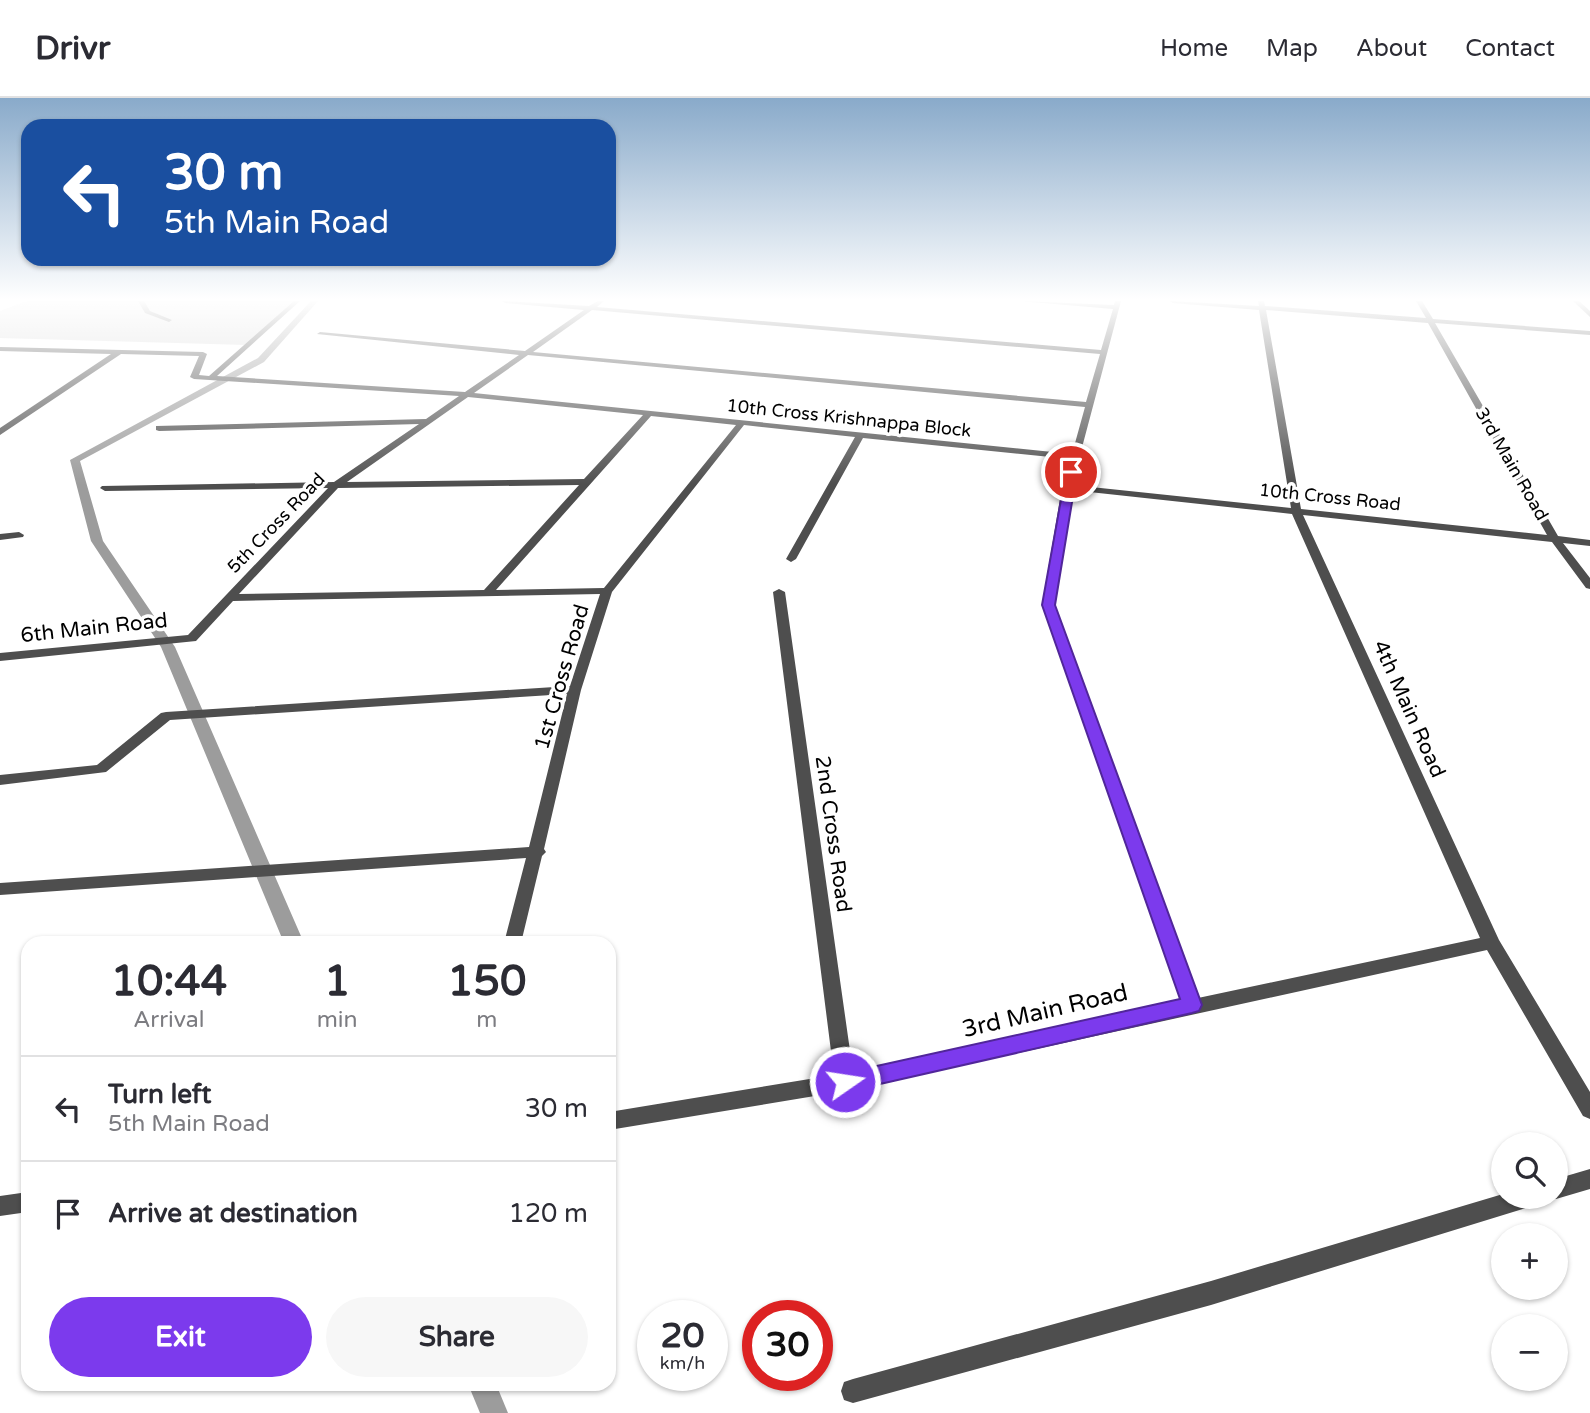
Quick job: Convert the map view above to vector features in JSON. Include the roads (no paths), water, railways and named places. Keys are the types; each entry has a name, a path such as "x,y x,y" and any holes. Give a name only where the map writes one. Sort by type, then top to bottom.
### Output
{"street":[{"path":"0,432 103,362"},
{"path":"200,362 194,377 211,378 228,362"},
{"name":"5th Cross Road","path":"192,638 335,486 510,362"},
{"path":"626,362 1089,405"},
{"path":"1101,362 1067,487 1048,605 1192,1005"},
{"name":"4th Main Road","path":"1271,362 1296,511 1491,942 1590,1110"},
{"name":"3rd Main Road","path":"1454,362 1554,538 1590,586"},
{"name":"10th Cross Krishnappa Block","path":"211,378 463,394 1076,457"},
{"path":"486,594 649,413"},
{"path":"159,428 426,421"},
{"name":"1st Cross Road","path":"515,936 538,852 575,690 607,591 742,423"},
{"path":"791,559 860,435"},
{"path":"105,488 588,482"},
{"name":"10th Cross Road","path":"1067,487 1590,543"},
{"path":"0,537 19,535"},
{"path":"229,598 607,591"},
{"name":"2nd Cross Road","path":"779,592 845,1082"},
{"name":"6th Main Road","path":"0,657 192,638"},
{"path":"0,780 101,769 166,716 575,690"},
{"path":"0,889 538,852"},
{"name":"3rd Main Road","path":"616,1120 845,1082 1491,942"},
{"path":"1568,1185 1590,1179"},
{"path":"0,1206 21,1203"},
{"path":"853,1391 1211,1293 1491,1208"}],"waterway":[{"path":"257,362 75,460 97,541 168,647 291,936"},
{"path":"485,1391 494,1413"}]}
